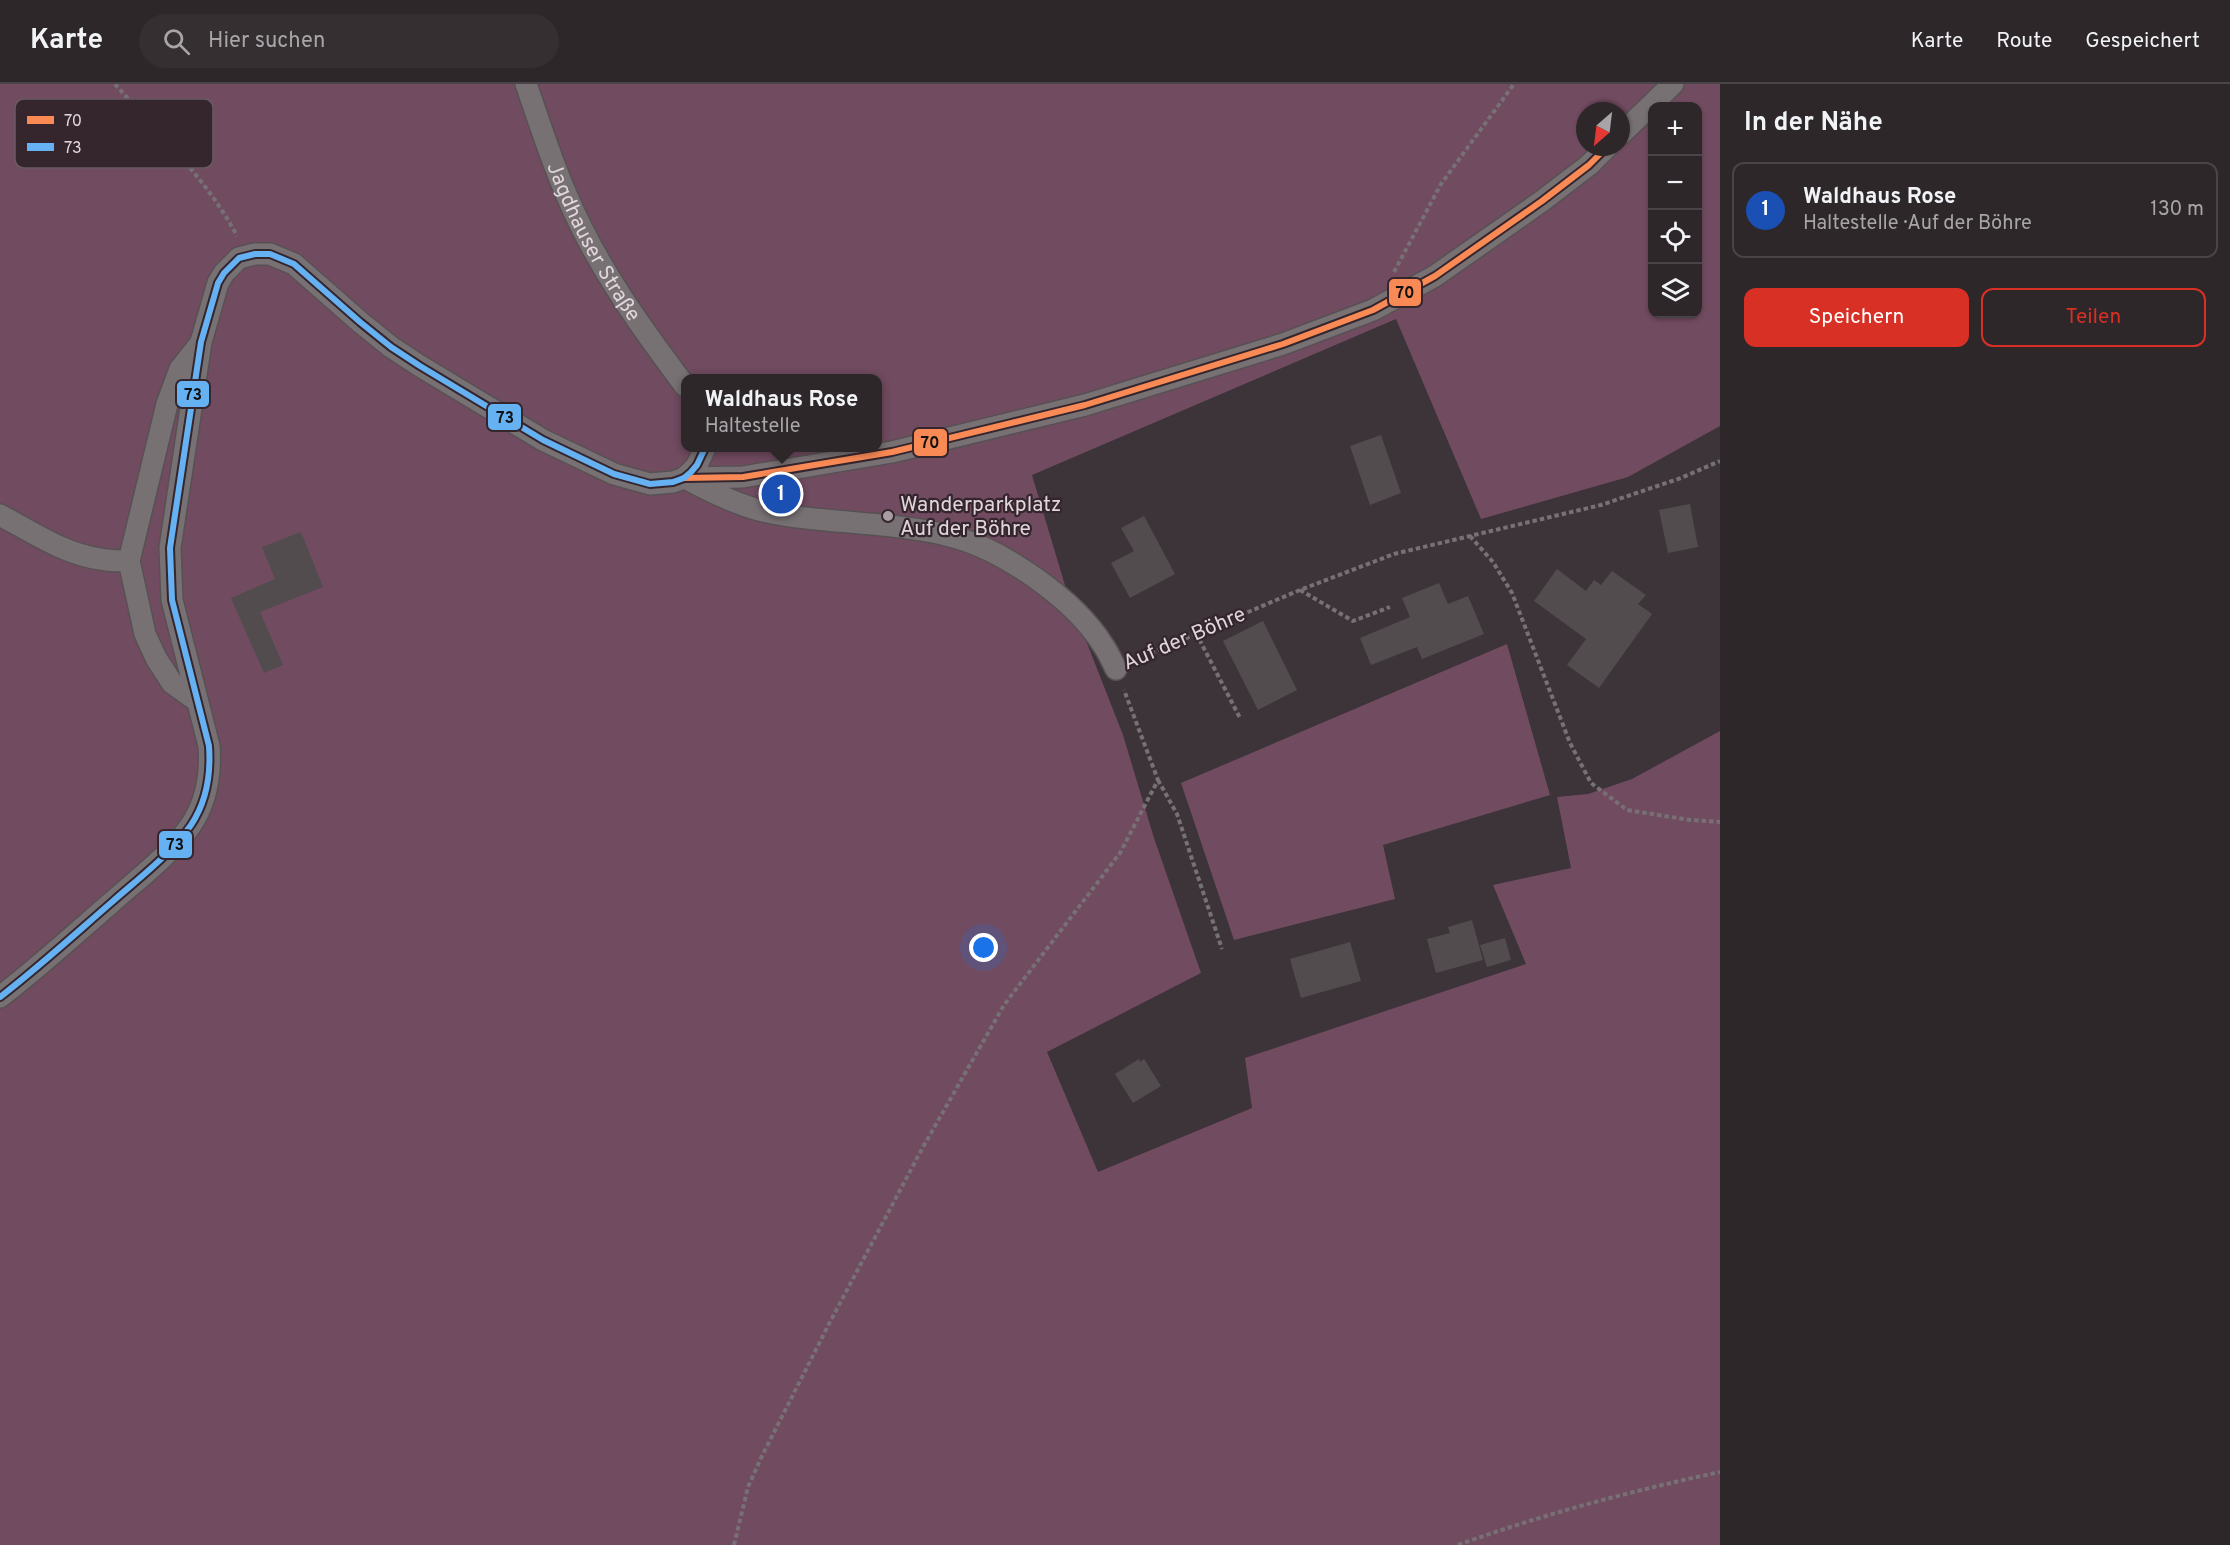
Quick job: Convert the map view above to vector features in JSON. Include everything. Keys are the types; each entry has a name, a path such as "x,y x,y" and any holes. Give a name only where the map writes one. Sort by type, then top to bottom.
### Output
{"street":[{"name":"Jagdhauser Straße","path":"526,84 566,195 589,242 628,308 681,381"},
{"path":"1630,125 1673,84"},
{"path":"0,997 33,971 167,853 191,824 205,795 210,765 206,728 172,600 170,569 175,511 201,342 213,295 224,273 239,258 246,255 263,254 276,256 302,270 391,347 459,391 543,440 585,461 632,481 662,484 684,478 743,477 892,452 1085,405 1283,344 1373,310 1434,276 1493,237 1598,156"},
{"path":"197,701 172,683 156,658 145,634 129,561 167,404 185,360 201,342"},
{"path":"684,478 698,465 703,452"},
{"name":"Auf der Böhre","path":"684,478 722,498 759,510 924,531 975,544 1005,558 1041,581 1078,616 1102,643 1116,669"},
{"path":"0,515 57,545 80,554 99,559 129,561"}],"path":[{"path":"115,84 128,99"},
{"path":"1373,310 1441,184 1514,84"},
{"path":"190,168 224,213"},
{"name":"Auf der Böhre","path":"1116,669 1196,633 1394,554 1601,505 1681,478 1720,461"},
{"path":"1470,536 1493,562 1512,593 1570,743 1591,783 1627,810 1690,820 1720,822"},
{"path":"1300,590 1353,621 1390,607"},
{"path":"1196,633 1240,718"},
{"path":"1116,669 1158,780 1177,814 1222,949"},
{"path":"734,1545 748,1486 762,1456 830,1322 923,1148 1004,1005 1120,853 1158,780"},
{"path":"1458,1545 1508,1527 1626,1492 1720,1472"}],"shaded area":[{"path":"0,84 1720,84 1720,426 1628,477 1481,519 1396,319 1032,475 1067,592 1123,735 1154,838 1201,973 1047,1052 1098,1172 1252,1108 1245,1058 1526,964 1493,885 1571,868 1557,797 1588,794 1632,779 1720,731 1720,1545 0,1545"},
{"path":"1507,644 1550,795 1383,845 1395,899 1234,940 1181,783"}],"building":[{"path":"1381,435 1401,493 1370,505 1350,446"},
{"path":"1690,504 1698,547 1668,553 1659,510"},
{"path":"1144,516 1175,574 1130,598 1111,563 1134,551 1121,528"},
{"path":"301,532 323,587 260,612 283,665 264,673 231,598 275,579 262,547"},
{"path":"1557,569 1586,591 1594,580 1601,585 1612,571 1646,595 1638,604 1652,614 1599,688 1567,665 1586,639 1534,601"},
{"path":"1439,583 1448,604 1468,596 1484,634 1422,659 1417,647 1371,665 1360,638 1410,617 1402,598"},
{"path":"1263,621 1297,690 1258,710 1223,641"},
{"path":"1472,920 1483,960 1436,973 1427,939 1450,933 1448,927"},
{"path":"1505,938 1511,960 1487,967 1480,945"},
{"path":"1350,942 1361,981 1301,998 1290,959"},
{"path":"1139,1059 1140,1062 1144,1059 1161,1086 1133,1103 1115,1074"}],"transit line":[{"name":"70","path":"684,478 743,477 892,452 1085,405 1283,344 1373,310 1435,276 1542,201 1598,156"},
{"name":"73","path":"0,997 164,856 191,825 204,797 209,767 209,746 172,600 170,548 201,342 218,283 224,273 239,258 255,254 270,254 294,264 391,347 543,440 614,474 650,484 673,482 684,478 691,472 703,452"}],"place":[{"name":"Waldhaus Rose","path":"781,494"},
{"name":"Wanderparkplatz Auf der Böhre","path":"888,516"}]}
